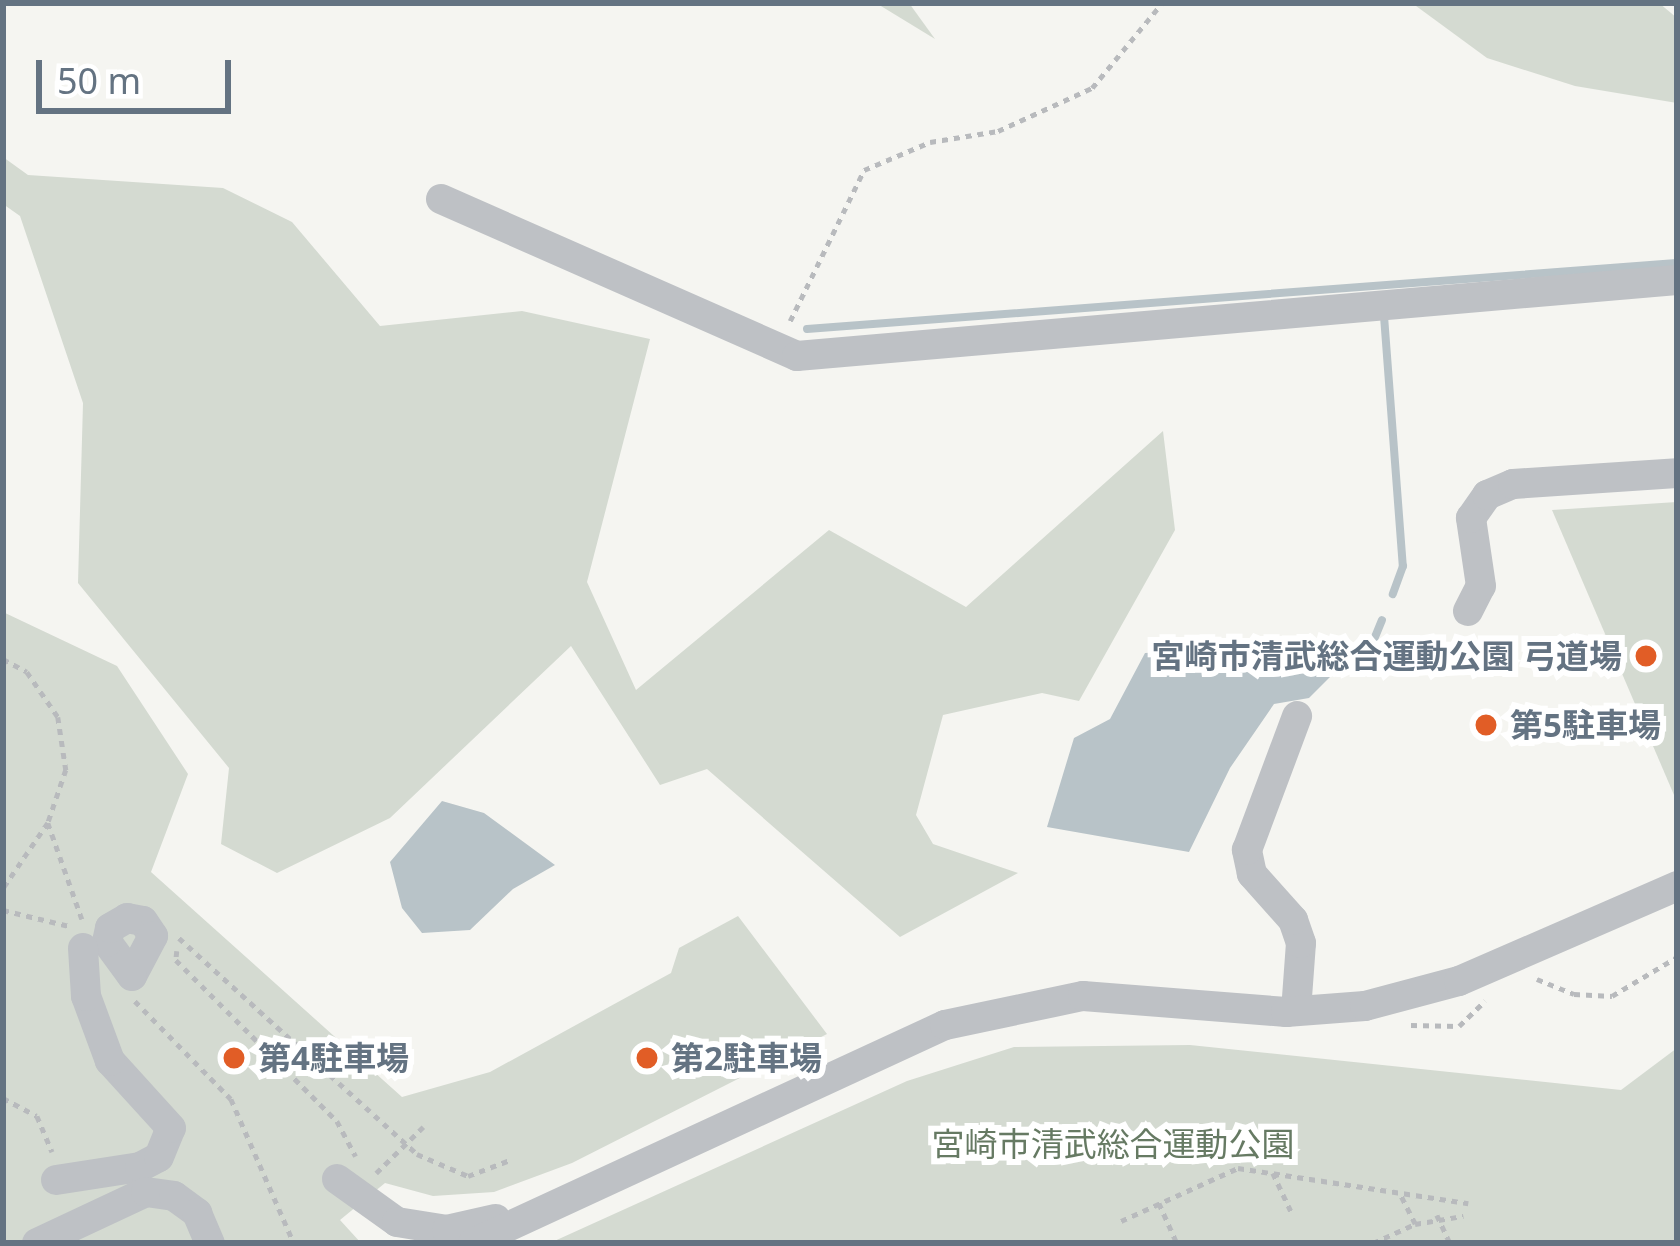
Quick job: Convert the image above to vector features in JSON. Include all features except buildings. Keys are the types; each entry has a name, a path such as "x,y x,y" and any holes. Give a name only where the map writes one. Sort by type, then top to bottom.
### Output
{"street":[{"path":"441,200 777,352 868,353 1677,280"},
{"path":"1468,611 1481,586 1471,518 1487,494 1513,484 1677,473"},
{"path":"1296,1011 1301,943 1293,920 1252,874 1247,850 1297,716"},
{"path":"473,1243 528,1212 945,1025 1083,996 1296,1011 1365,1006 1459,981 1677,886"},
{"path":"56,1180 140,1167 159,1157 171,1127 110,1061 86,996 85,939"},
{"path":"355,1174 397,1222 447,1230 528,1212"},
{"path":"355,1174 389,1243"},
{"path":"355,1174 404,1243"},
{"path":"37,1243 146,1192 174,1196 197,1213 210,1243"}],"path":[{"path":"777,352 865,170 930,142 998,131 1092,88 1162,3"},
{"path":"3,659 27,672 58,717 66,770 48,823 3,889"},
{"path":"48,823 85,939"},
{"path":"3,910 85,939"},
{"path":"85,939 96,919"},
{"path":"174,926 176,960 338,1121 355,1174 407,1143 423,1127"},
{"path":"178,938 443,1172 467,1176 510,1160"},
{"path":"1537,979 1574,994 1612,996 1677,957"},
{"path":"1520,985 1555,971"},
{"path":"132,987 232,1099 293,1243"},
{"path":"1396,1026 1459,1026 1491,995"},
{"path":"1120,1221 1238,1168 1468,1203"},
{"path":"1274,1173 1292,1211"},
{"path":"1399,1192 1415,1224"},
{"path":"1159,1203 1177,1243"},
{"path":"1437,1215 1450,1243"},
{"path":"1373,1243 1437,1215 1463,1216"}],"green space":[{"path":"876,3 909,3 935,39"},
{"path":"1412,3 1659,3 1677,18 1677,103 1575,86 1487,58"},
{"path":"3,157 28,175 223,188 292,222 380,326 522,311 650,339 587,582 636,690 829,530 966,607 1163,431 1175,530 1079,701 1042,693 943,715 916,815 933,844 1018,873 900,937 707,769 660,785 571,646 390,818 277,873 221,844 229,768 78,583 83,403 20,216 3,204"},
{"name":"宮崎市清武総合運動公園 弓道場","path":"1677,502 1677,802 1552,510"},
{"path":"3,612 117,666 188,774 151,872 402,1097 490,1072 671,973 679,948 738,916 827,1034 572,1163 494,1192 433,1196 385,1183 340,1220 361,1243 3,1243"},
{"name":"宮崎市清武総合運動公園","path":"1190,1045 1621,1090 1677,1048 1677,1243 550,1243 907,1081 1014,1047"}],"shaded area":[{"path":"1331,643 1343,647 1342,665 1309,698 1274,704 1230,768 1189,852 1047,827 1074,738 1110,719 1145,653"},
{"path":"442,801 484,813 555,865 513,889 470,930 422,933 402,908 390,862"}],"waterway":[{"path":"807,329 1677,263"},
{"path":"1384,316 1403,566 1393,594"},
{"path":"1339,656 1366,659 1382,620"}],"place":[{"name":"宮崎市清武総合運動公園 弓道場","path":"1646,656"},
{"name":"第5駐車場","path":"1486,725"},
{"name":"第4駐車場","path":"234,1058"},
{"name":"第2駐車場","path":"647,1058"}]}
